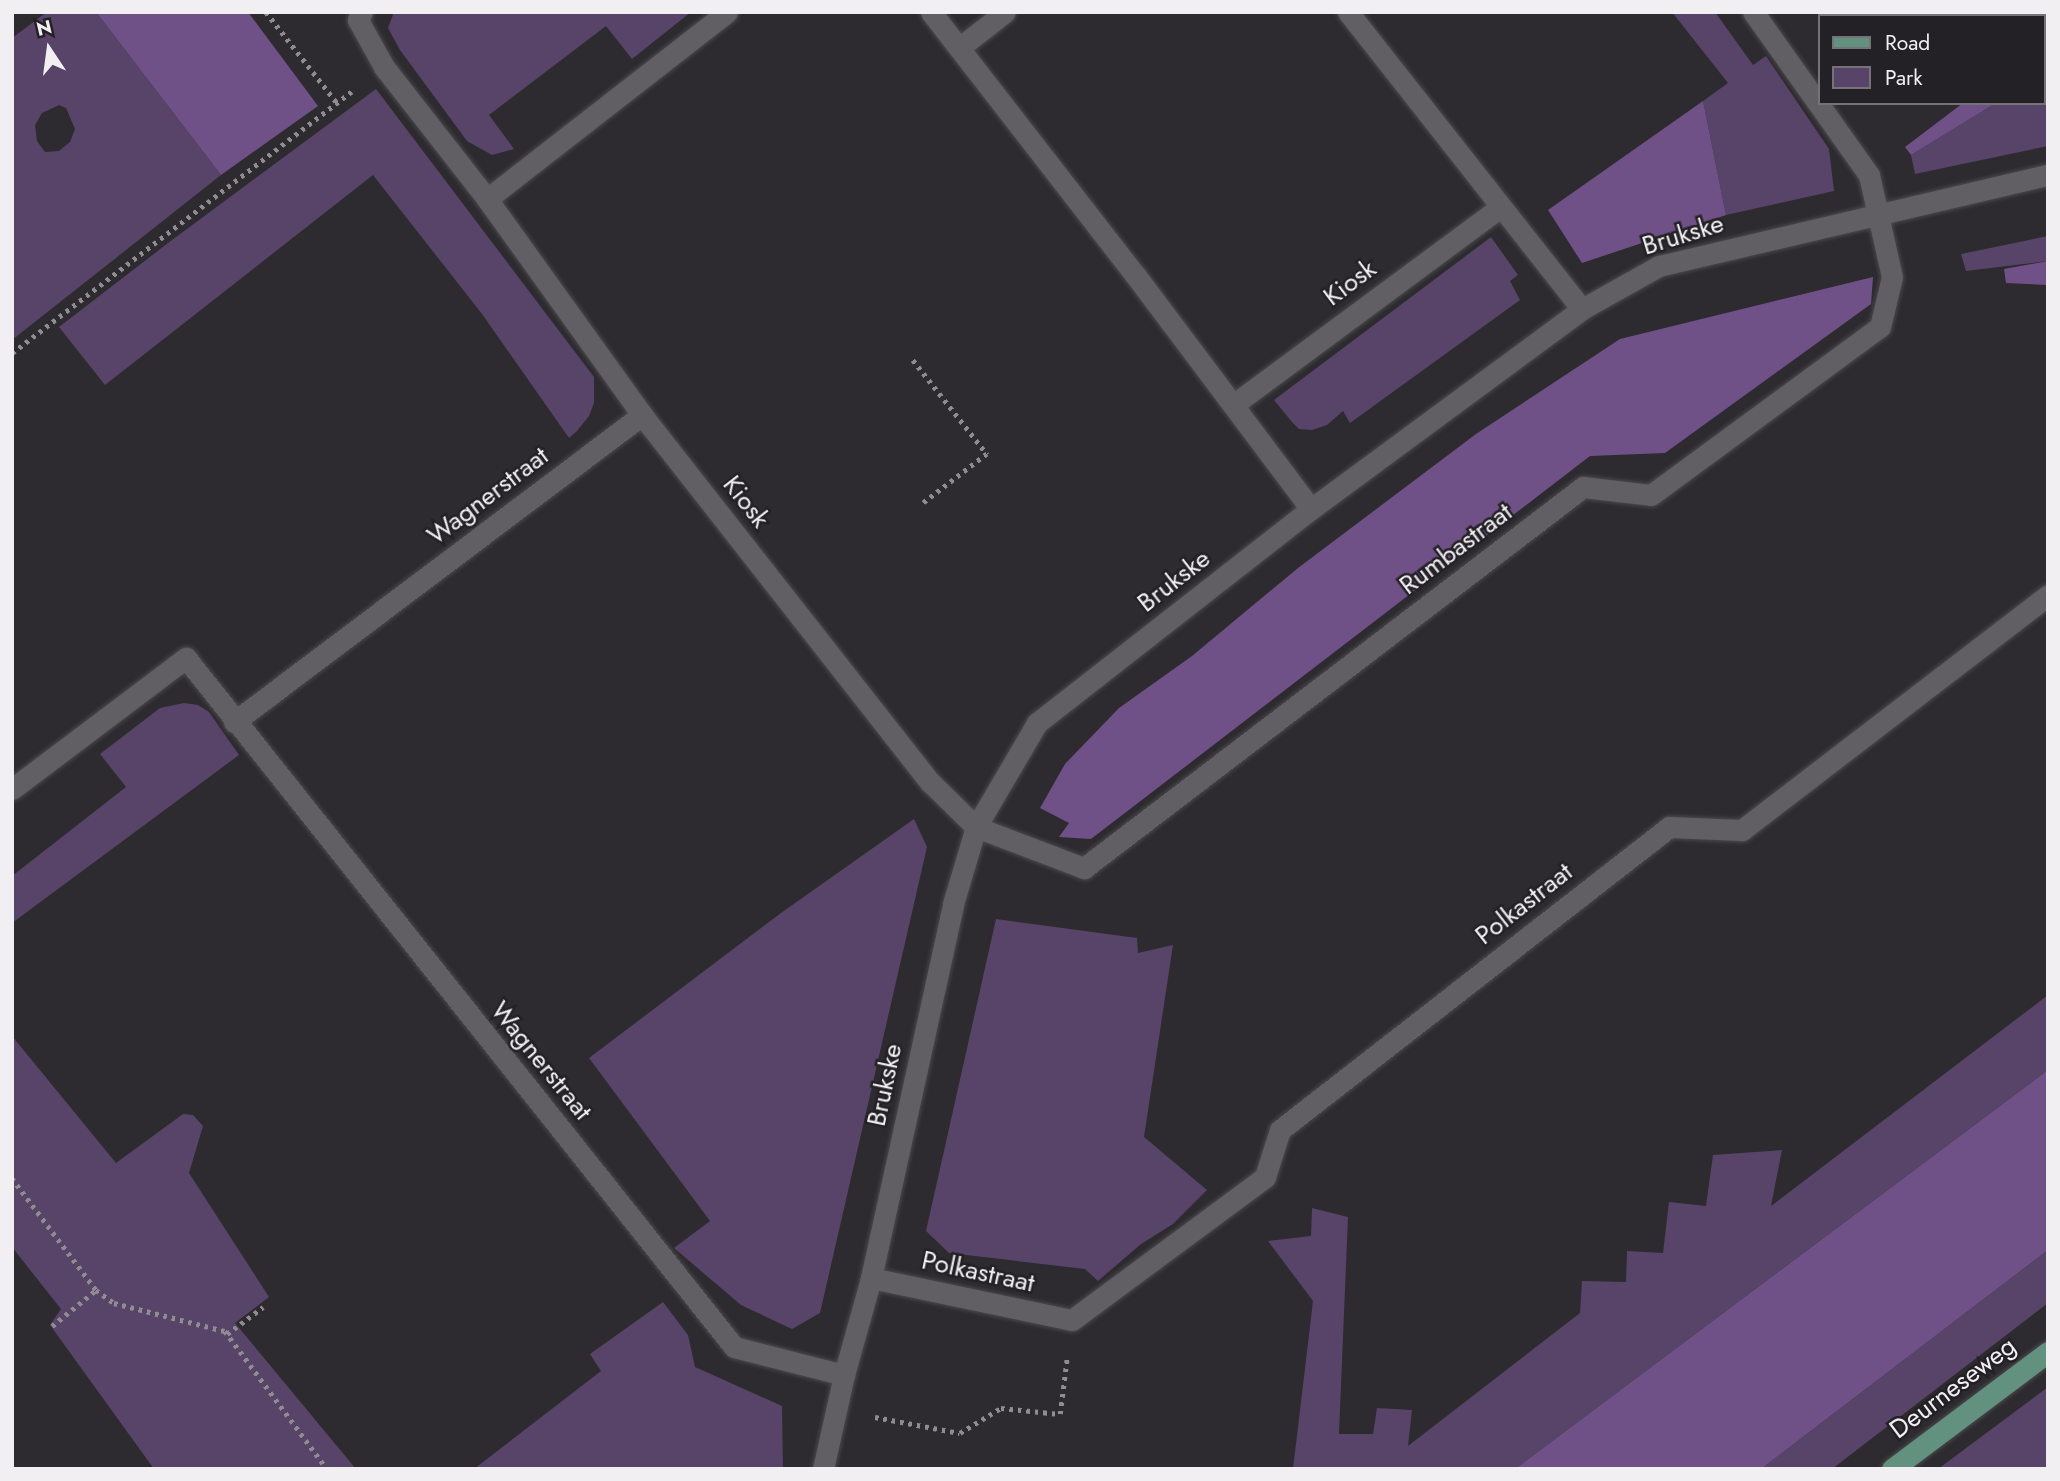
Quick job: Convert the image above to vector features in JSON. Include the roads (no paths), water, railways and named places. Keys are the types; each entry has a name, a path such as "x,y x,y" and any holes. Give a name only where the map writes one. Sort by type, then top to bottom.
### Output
{"main road":[{"name":"Deurneseweg","path":"1892,1469 2048,1352"}],"street":[{"name":"Kiosk","path":"362,12 358,20 384,67 487,199 642,415 930,782 976,827"},
{"path":"487,199 727,12"},
{"path":"931,12 1311,509"},
{"path":"959,48 1005,12"},
{"path":"1348,12 1582,309"},
{"path":"1753,12 1818,103"},
{"path":"1819,105 1869,175 1878,214"},
{"name":"Brukske","path":"823,1469 844,1375 871,1278 953,904 976,827 1037,723 1311,509 1582,309 1659,266 2048,175"},
{"name":"Kiosk","path":"1233,405 1501,207"},
{"name":"Rumbastraat","path":"976,827 1084,868 1583,487 1651,495 1880,327 1892,277 1878,214"},
{"name":"Wagnerstraat","path":"234,722 642,415"},
{"name":"Polkastraat","path":"871,1278 1072,1320 1265,1177 1280,1130 1670,827 1742,830 2048,595"},
{"name":"Wagnerstraat","path":"12,789 186,658 234,722 734,1347 844,1375"}]}
